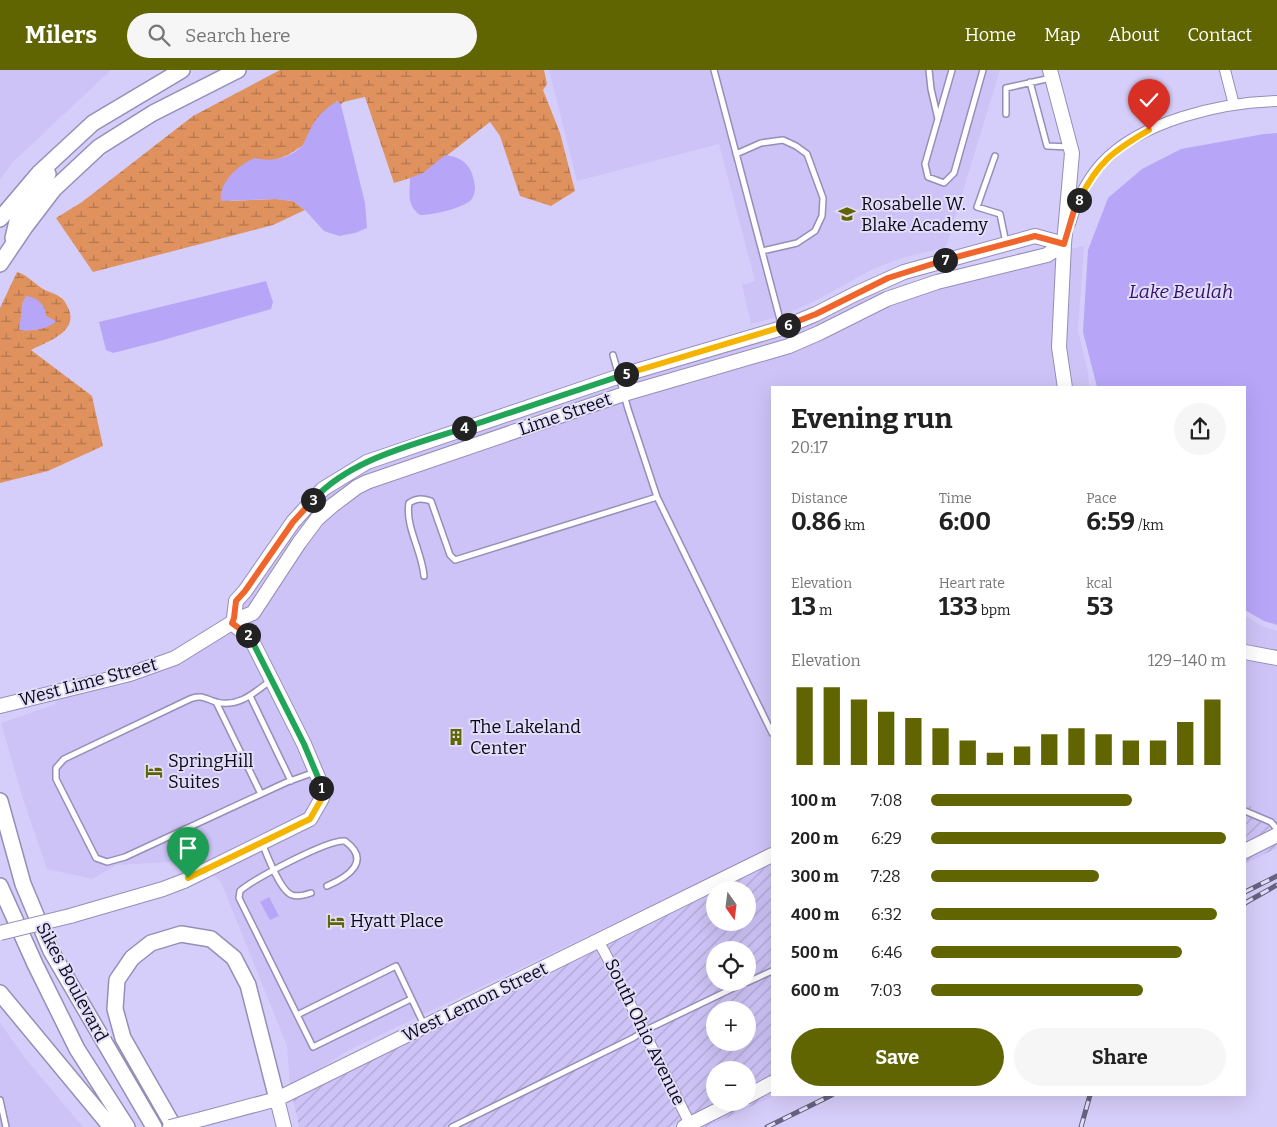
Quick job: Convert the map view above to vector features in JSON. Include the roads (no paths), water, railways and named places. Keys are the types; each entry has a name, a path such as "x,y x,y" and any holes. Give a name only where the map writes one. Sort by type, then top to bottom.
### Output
{"main road":[{"path":"0,219 39,173 93,123 182,70"},
{"path":"0,264 54,189 98,147 153,113 238,70"},
{"path":"12,245 18,217 41,186 61,153"},
{"name":"Sikes Boulevard","path":"0,801 24,884 51,952 154,1127"},
{"name":"Sikes Boulevard","path":"0,886 35,964 78,1049 127,1127"},
{"path":"174,1127 123,1038 115,1009 117,980 132,958 151,943 182,934 211,939 234,958 248,985 277,1099"},
{"path":"0,992 111,1127"}],"street":[{"path":"1225,70 1234,105"},
{"path":"1051,74 1072,153 1064,244 1059,347 1065,386"},
{"path":"1064,244 1075,207 1090,178 1103,162 1124,145 1149,130 1203,111 1234,105 1277,101"},
{"path":"0,932 70,916 163,889 310,819 322,798 320,782 297,730 251,639 232,623 236,601 293,522 323,489 351,470 367,462 619,376 782,328 816,314 896,275 1035,236 1064,244"},
{"name":"Lime Street","path":"232,623 253,613 317,519 332,505 357,487 624,394 790,346 887,299 937,282 1047,255 1064,244"},
{"name":"West Lime Street","path":"0,706 130,674 175,658 232,623"},
{"path":"1246,652 1277,658"},
{"path":"1246,850 1277,835"},
{"name":"West Lemon Street","path":"170,1127 277,1099 771,856"},
{"name":"South Ohio Avenue","path":"598,941 644,1031 687,1125"},
{"path":"756,1092 771,1084"},
{"path":"277,1099 284,1127"},
{"path":"687,1125 716,1111"}],"lane":[{"path":"714,70 782,328"},
{"path":"929,70 938,119"},
{"path":"952,70 925,164 928,176 944,183 954,173 983,70"},
{"path":"1006,114 1006,88 1051,74"},
{"path":"1030,82 1047,146 1070,147"},
{"path":"736,154 761,143 783,140 796,146 807,154 823,198 822,216 815,231 797,243 762,251"},
{"path":"995,156 977,207 1000,214 1006,244"},
{"path":"613,355 628,409 657,497 771,731"},
{"path":"424,576 423,564 407,513 409,503 416,499 424,498 431,501 450,555 455,560 657,497"},
{"path":"272,680 250,696 233,703 216,702 202,696 196,696 64,760 56,768 56,779 96,858 108,862 125,857 261,794 316,772"},
{"path":"250,696 292,781"},
{"path":"216,702 261,794"},
{"path":"1246,811 1271,822 1277,829"},
{"path":"327,886 342,880 355,867 354,850 345,840 327,844 247,885 240,891 239,898 313,1047 411,999"},
{"path":"261,843 286,893 299,896 311,893"},
{"path":"297,1016 396,966 425,1027"},
{"path":"756,978 771,971"},
{"path":"452,1127 728,991"},
{"path":"0,1100 6,1127"},
{"path":"462,1127 464,1121"}],"water":[{"path":"338,101 341,105 365,203 367,228 355,233 339,236 324,231 305,210 293,201 275,199 221,201 221,194 226,181 236,169 255,158 267,160 286,157 297,150 303,145 317,118 328,107"},
{"name":"Lake Beulah","path":"1277,133 1277,625 1264,621 1246,611 1246,386 1097,386 1083,332 1088,250 1108,198 1142,169 1181,149"},
{"path":"445,155 458,158 470,169 475,187 473,196 470,201 453,209 420,215 411,203 409,194 410,178 423,173"},
{"path":"266,281 273,302 271,309 113,353 106,350 99,322"},
{"path":"26,296 40,302 46,312 46,316 56,321 44,328 19,330 23,301"},
{"path":"269,897 279,916 270,920 260,902"}],"railway":[{"path":"1246,892 1277,876"},
{"path":"1246,902 1277,885"},
{"path":"767,1127 830,1096"},
{"path":"1081,1127 1090,1096"}],"place":[{"name":"Rosabelle W. Blake Academy","path":"847,214"},
{"name":"The Lakeland Center","path":"456,737"},
{"name":"SpringHill Suites","path":"154,771"},
{"name":"Hyatt Place","path":"336,921"}]}
